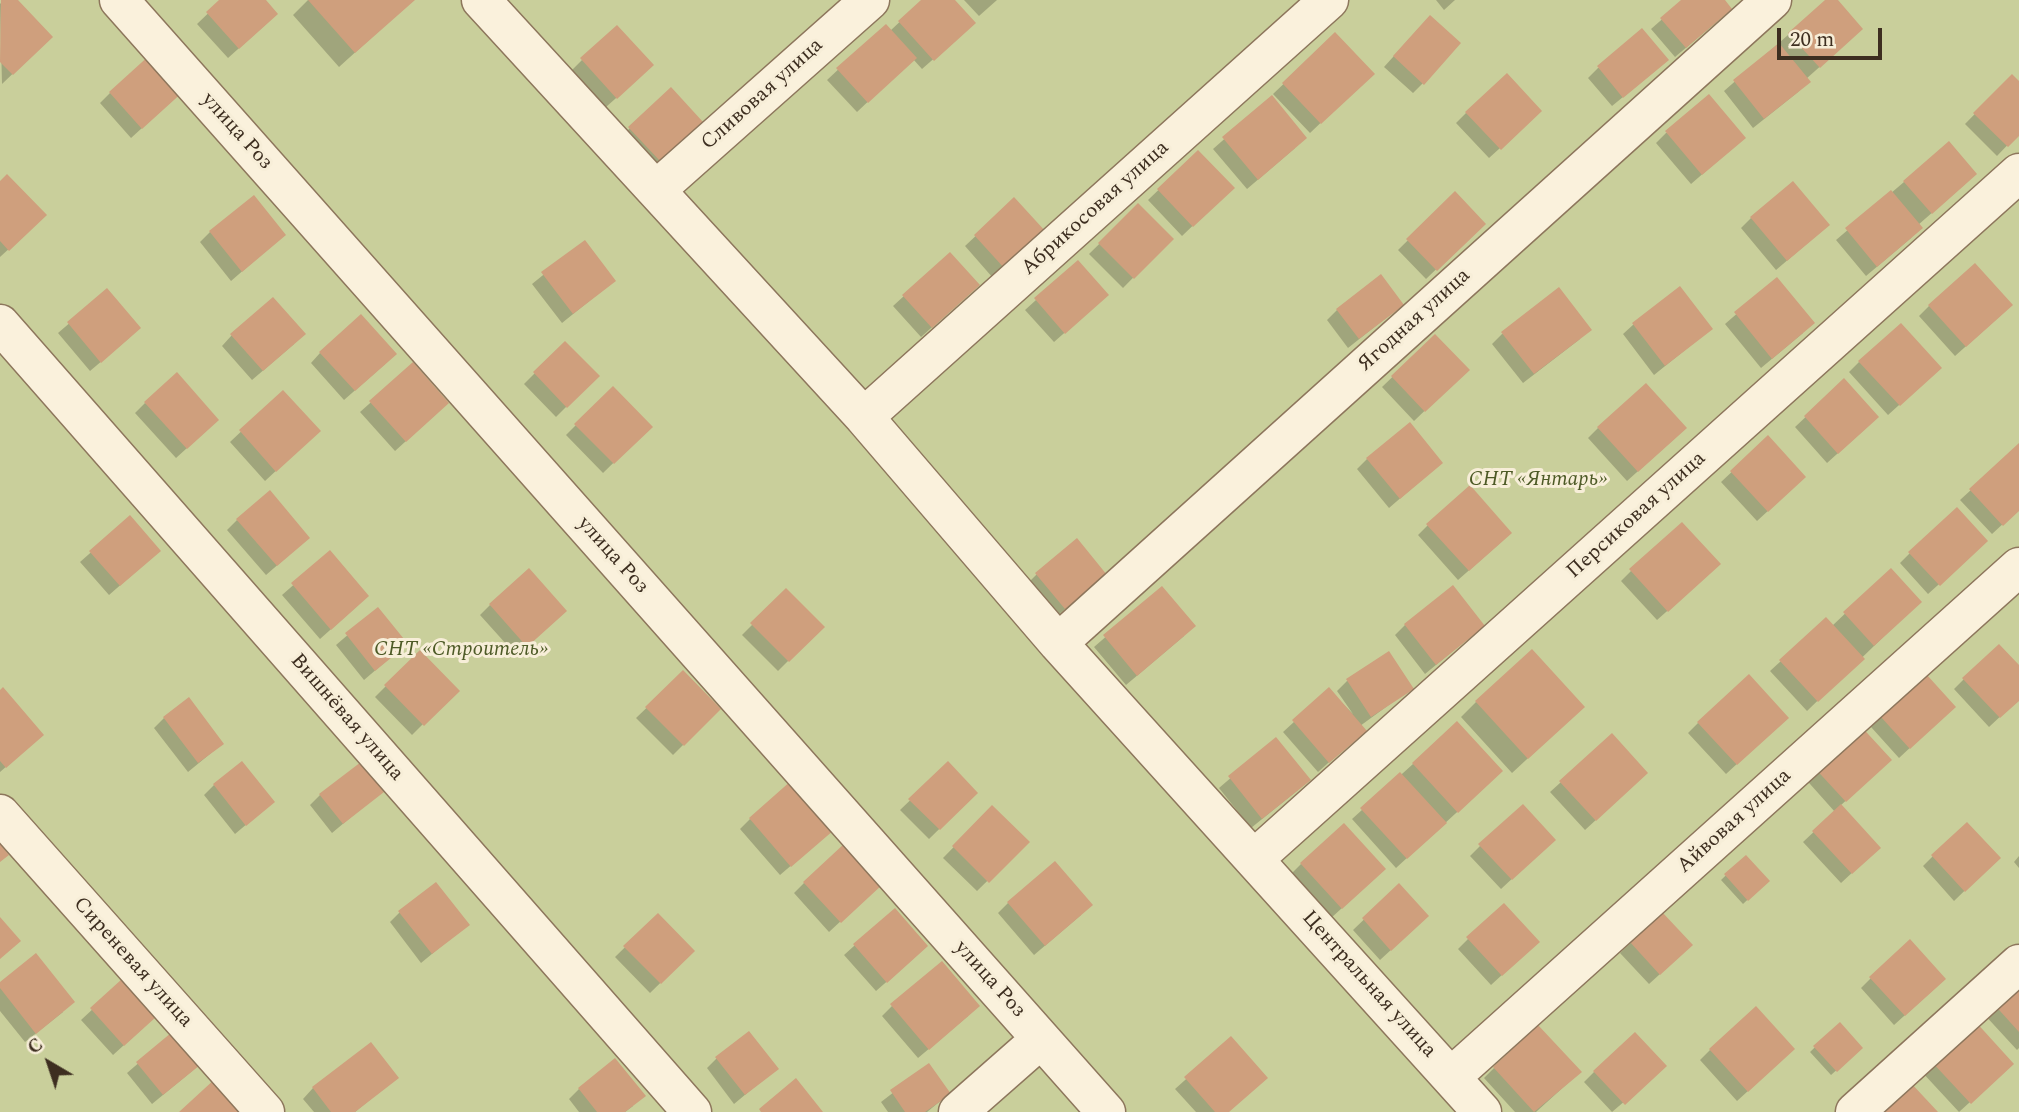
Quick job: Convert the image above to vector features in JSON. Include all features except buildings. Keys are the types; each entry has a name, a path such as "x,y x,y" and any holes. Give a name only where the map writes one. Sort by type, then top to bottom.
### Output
{"street":[{"name":"улица Роз","path":"119,0 1106,1112"},
{"name":"Центральная улица","path":"481,0 864,418 1059,643 1482,1112"},
{"name":"Сливовая улица","path":"656,190 870,0"},
{"name":"Абрикосовая улица","path":"864,418 1329,0"},
{"name":"Ягодная улица","path":"1059,643 1772,0"},
{"name":"Персиковая улица","path":"1254,859 2019,173"},
{"name":"Вишнёвая улица","path":"0,324 692,1112"},
{"name":"Айвовая улица","path":"1451,1077 2019,567"},
{"name":"Сиреневая улица","path":"0,814 265,1112"},
{"path":"1855,1112 2019,964"},
{"path":"958,1112 1041,1039"}],"green space":[{"path":"0,0 2019,0 2019,1112 0,1112"}],"park label":[{"name":"СНТ «Янтарь»","path":"1538,481"},
{"name":"СНТ «Строитель»","path":"461,651"}]}
